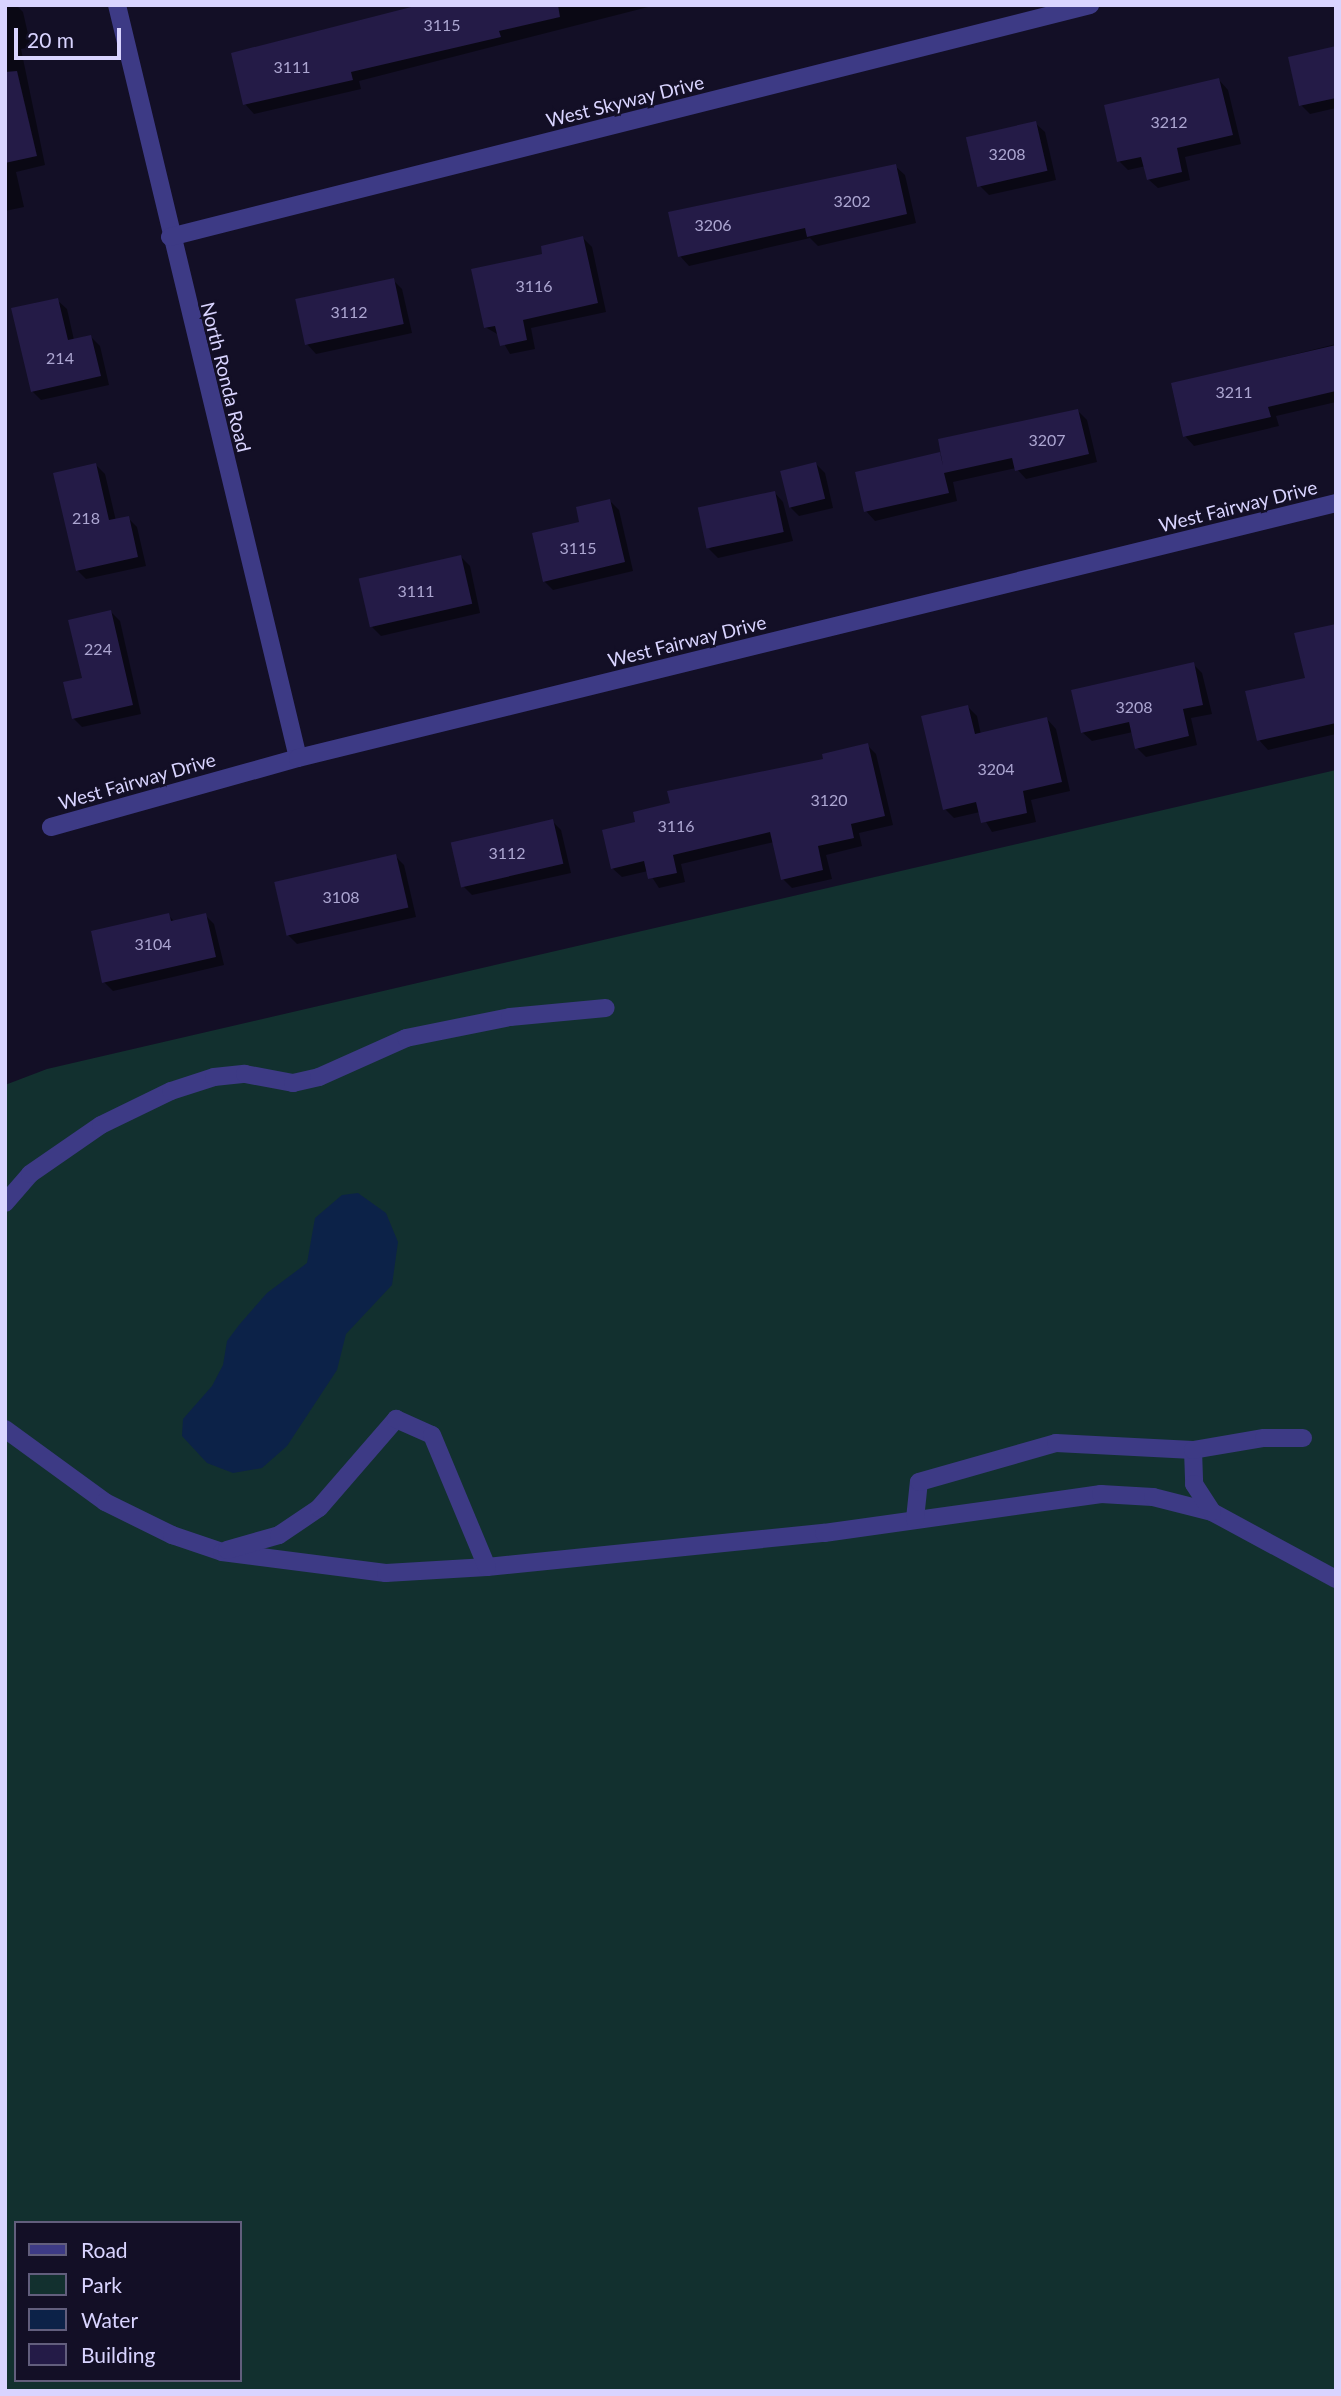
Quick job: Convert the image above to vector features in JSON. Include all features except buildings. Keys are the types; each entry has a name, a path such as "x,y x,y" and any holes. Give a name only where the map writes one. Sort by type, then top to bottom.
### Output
{"street":[{"name":"North Ronda Road","path":"117,5 170,237 298,758"},
{"name":"West Skyway Drive","path":"170,237 1090,5"},
{"name":"West Fairway Drive","path":"51,827 298,758 1336,503"},
{"path":"5,1203 30,1174 101,1125 172,1091 214,1077 245,1074 293,1083 319,1077 406,1038 510,1017 606,1007"},
{"path":"222,1552 279,1535 319,1507 396,1419 432,1435 487,1567"},
{"path":"5,1429 105,1502 172,1535 222,1552 386,1573 487,1567 824,1533 1101,1494 1153,1497 1212,1511 1336,1579"},
{"path":"915,1519 919,1482 1056,1443 1193,1450 1264,1438 1303,1438"},
{"path":"1193,1450 1194,1485 1212,1511"}],"green space":[{"path":"1336,770 1336,2391 5,2391 5,1085 47,1069"}],"water":[{"path":"358,1193 386,1213 398,1242 392,1285 346,1334 337,1370 287,1446 262,1468 233,1473 207,1463 182,1436 183,1419 212,1386 223,1365 227,1341 239,1325 267,1293 307,1263 315,1218 342,1195"}]}
